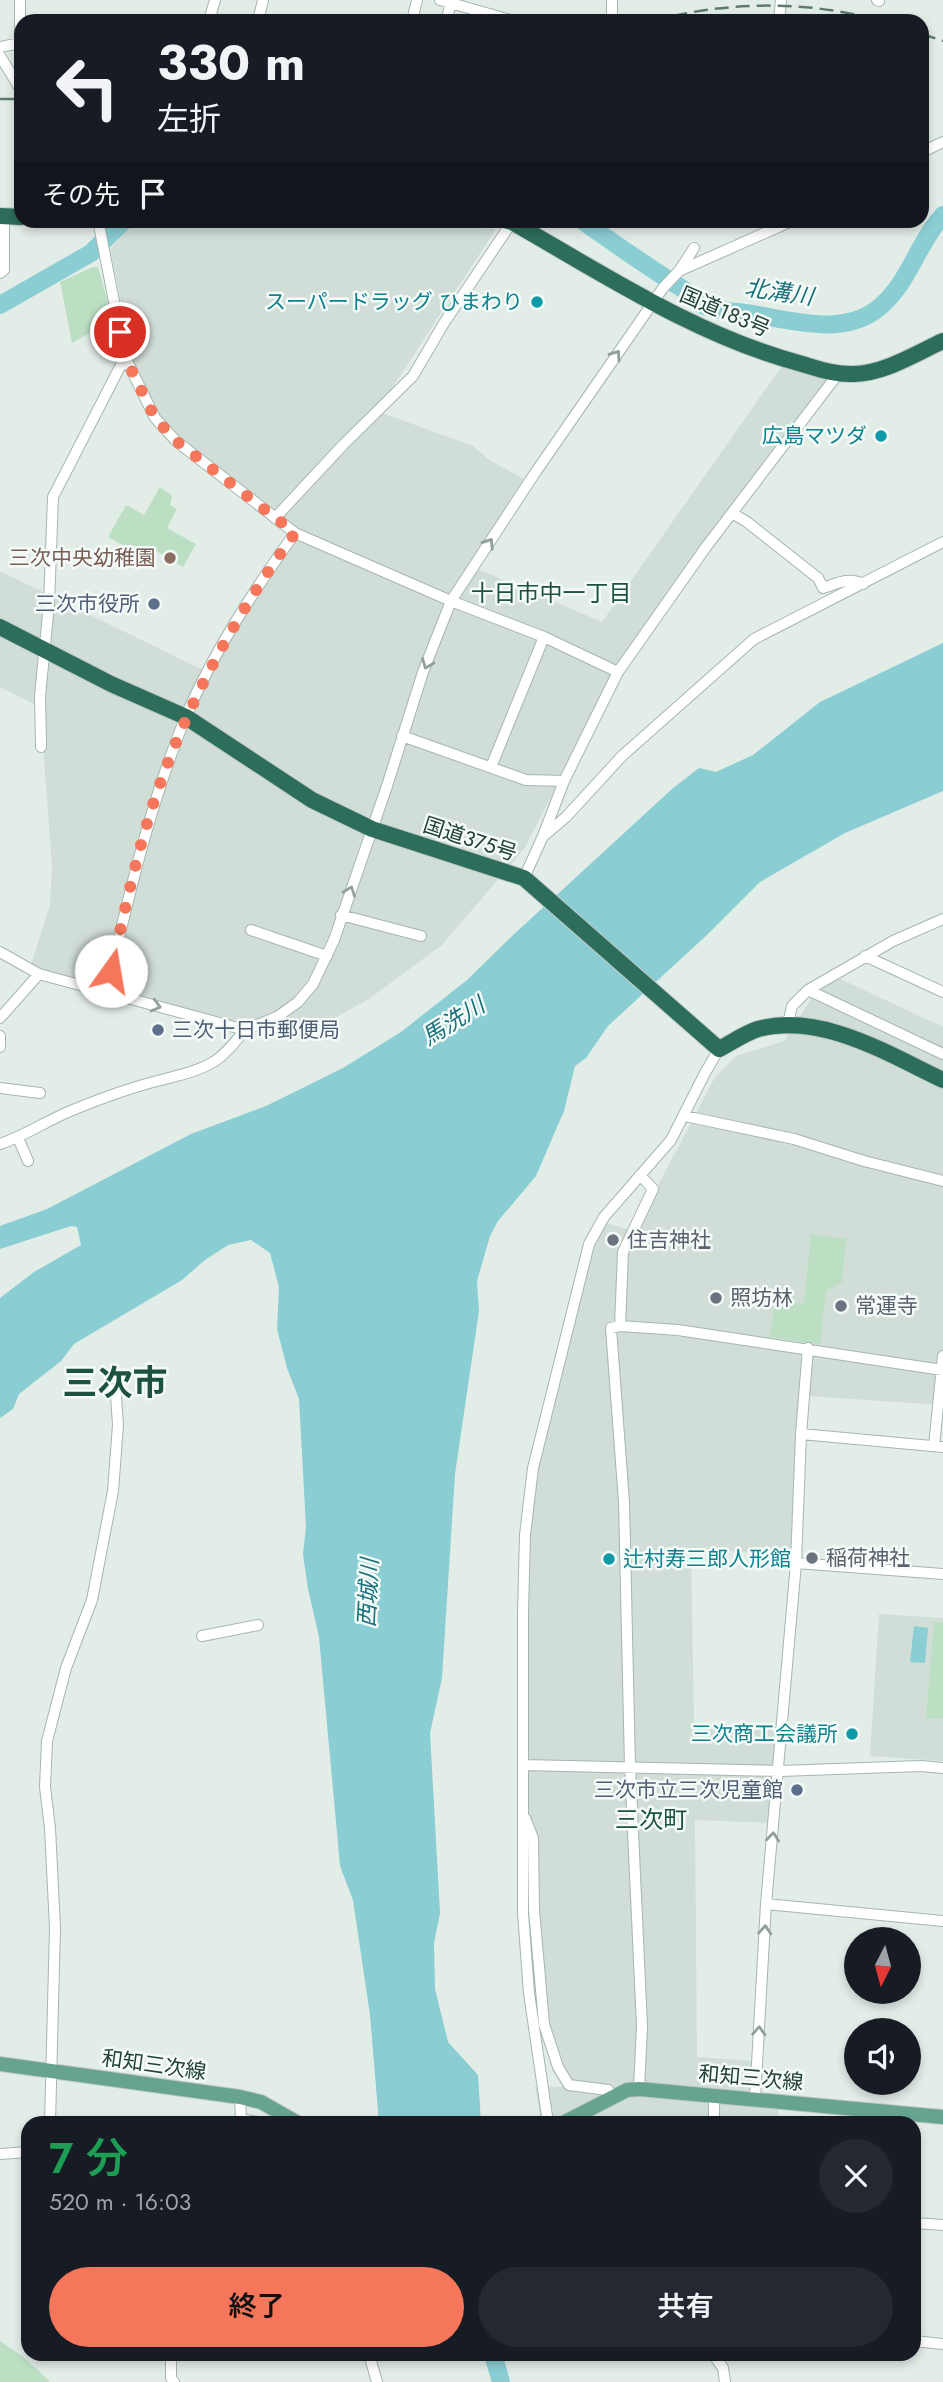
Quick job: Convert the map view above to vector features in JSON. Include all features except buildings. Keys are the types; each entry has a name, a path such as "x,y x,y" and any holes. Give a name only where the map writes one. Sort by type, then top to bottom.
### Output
{"highway":[{"name":"国道183号","path":"520,228 652,304 784,359 838,374 869,373 943,341"},
{"name":"国道375号","path":"0,627 111,684 186,717 312,800 372,830 524,878 719,1049"},
{"path":"719,1049 756,1030 788,1024 824,1030 863,1043 943,1080"}],"main road":[{"name":"和知三次線","path":"0,2064 240,2097 261,2102 286,2116"},
{"name":"和知三次線","path":"576,2116 627,2090 639,2089 943,2117"}],"street":[{"path":"445,2 489,14"},
{"path":"0,56 14,79"},
{"path":"0,273 4,270 2,216"},
{"path":"100,228 125,357 155,418 176,441 295,533 544,637 618,672"},
{"path":"275,518 343,445 413,376 504,228"},
{"path":"677,273 776,228"},
{"path":"0,1144 18,1138 66,1112 164,1079 194,1072 229,1050 245,1030 277,1017 298,1002 313,984 327,956 451,600 535,473 663,288 694,248"},
{"path":"41,747 40,696 53,497 125,357"},
{"path":"524,878 564,781 618,672 732,513 838,374"},
{"path":"732,513 818,578 823,588 845,580 863,584"},
{"path":"107,993 142,839 186,717 204,679 257,586 295,533"},
{"path":"543,836 566,817 622,757 754,639 943,542"},
{"path":"491,767 544,637"},
{"path":"402,736 527,780 564,781"},
{"path":"341,915 421,936"},
{"path":"788,1024 792,1006 808,990 893,941 943,919"},
{"path":"251,930 327,956"},
{"path":"0,952 39,974 245,1030"},
{"path":"865,956 943,992"},
{"path":"0,1018 39,974"},
{"path":"808,990 943,1054"},
{"path":"0,1036 0,1047"},
{"path":"547,2116 529,1993 523,1913 523,1600 525,1535 533,1468 589,1244 604,1217 671,1140 719,1049"},
{"path":"0,1088 40,1093"},
{"path":"685,1116 794,1139 864,1161 943,1181"},
{"path":"18,1138 28,1161"},
{"path":"620,1326 623,1252 653,1189 640,1175"},
{"path":"639,2089 642,2026 630,1766 624,1502 611,1328 620,1326 678,1330 942,1370"},
{"path":"755,2099 766,1904 780,1771 796,1563 801,1434 808,1348"},
{"path":"801,1434 938,1447 943,1356"},
{"path":"50,2116 55,1928 46,1787 47,1741 66,1668 92,1600 108,1518 118,1425 113,1389"},
{"path":"796,1563 943,1574"},
{"path":"202,1636 258,1625"},
{"path":"524,1765 780,1771 921,1766 943,1768"},
{"path":"523,1812 533,1838 536,1934 544,2024 558,2067 569,2085 608,2090 613,2096"},
{"path":"766,1904 943,1921"},
{"path":"239,2116 240,2097"},
{"path":"714,2097 714,2116"},
{"path":"0,2154 21,2152"},
{"path":"921,2223 943,2225"},
{"path":"921,2342 943,2344"},
{"path":"171,2361 171,2378 174,2382"},
{"path":"371,2361 377,2382"},
{"path":"718,2361 723,2368 725,2382"}],"shaded area":[{"path":"129,228 496,229 377,411 473,446 489,460 528,481 473,567 602,622 789,356 831,378 617,668 524,849 442,945 369,999 300,1037 59,982 30,968 50,905 52,867 40,707 0,687 0,571 207,672 291,533 156,417 142,401 110,249"},
{"path":"828,973 943,1027 943,1375 940,1405 807,1396 796,1555 691,1549 694,1723 783,1726 773,1823 695,1820 697,2057 754,2061 752,2104 779,2106 778,2116 540,2116 535,2086 566,2087 549,2045 536,1971 522,1838 525,1516 599,1221 634,1231 715,1077 736,1056 784,1041"},
{"path":"879,1614 943,1618 943,1761 870,1756"}],"green space":[{"path":"98,267 113,320 72,343 60,282"},
{"path":"160,487 172,496 170,505 177,509 167,528 196,544 183,567 156,551 150,560 108,537 126,505 144,515"},
{"path":"811,1234 846,1239 842,1282 826,1291 820,1344 770,1337 775,1301 804,1304"},
{"path":"934,1622 943,1623 943,1719 926,1718"},
{"path":"0,2341 21,2356 21,2361 28,2361 50,2382 0,2382"}],"water":[{"name":"馬洗川","path":"943,643 943,791 845,833 760,882 608,1026 586,1058 575,1066 564,1111 536,1176 498,1221 490,1236 477,1281 479,1311 455,1474 442,1678 430,1733 440,1913 434,1943 435,1989 448,2042 478,2075 481,2116 378,2116 370,2015 353,1900 340,1866 319,1637 303,1554 306,1527 299,1399 287,1368 277,1329 279,1287 270,1253 251,1240 228,1245 182,1280 74,1344 61,1361 19,1394 13,1409 0,1418 0,1298 34,1272 81,1245 77,1227 71,1226 0,1249 0,1226 47,1209 191,1134 266,1106 343,1068 401,1032 467,980 672,789 699,768 716,772 753,755 820,702"},
{"path":"914,1626 928,1628 925,1663 910,1662"}],"waterway":[{"name":"北溝川","path":"593,228 704,306 799,322 831,324 862,318 887,300 905,277 943,215"},
{"name":"北溝川","path":"0,305 91,253 117,228"},
{"name":"西城川","path":"495,2361 501,2382"}],"railway":[{"path":"681,14 767,6 796,6 853,14"},
{"path":"929,36 943,41"},
{"path":"0,99 14,99"}],"place":[{"name":"スーパードラッグ ひまわり","path":"537,302"},
{"name":"広島マツダ","path":"881,436"},
{"name":"三次中央幼稚園","path":"170,558"},
{"name":"三次市役所","path":"154,604"},
{"name":"三次十日市郵便局","path":"158,1030"},
{"name":"住吉神社","path":"613,1240"},
{"name":"照坊林","path":"716,1298"},
{"name":"常運寺","path":"841,1306"},
{"name":"稲荷神社","path":"812,1558"},
{"name":"辻村寿三郎人形館","path":"609,1559"},
{"name":"三次商工会議所","path":"852,1734"},
{"name":"三次市立三次児童館","path":"797,1790"}],"district":[{"name":"十日市中一丁目","path":"551,593"},
{"name":"三次市","path":"115,1383"},
{"name":"三次町","path":"651,1820"}],"route":[{"path":"111,971 142,839 186,717 204,679 257,586 295,533 176,441 155,418 125,357 120,332"}]}
